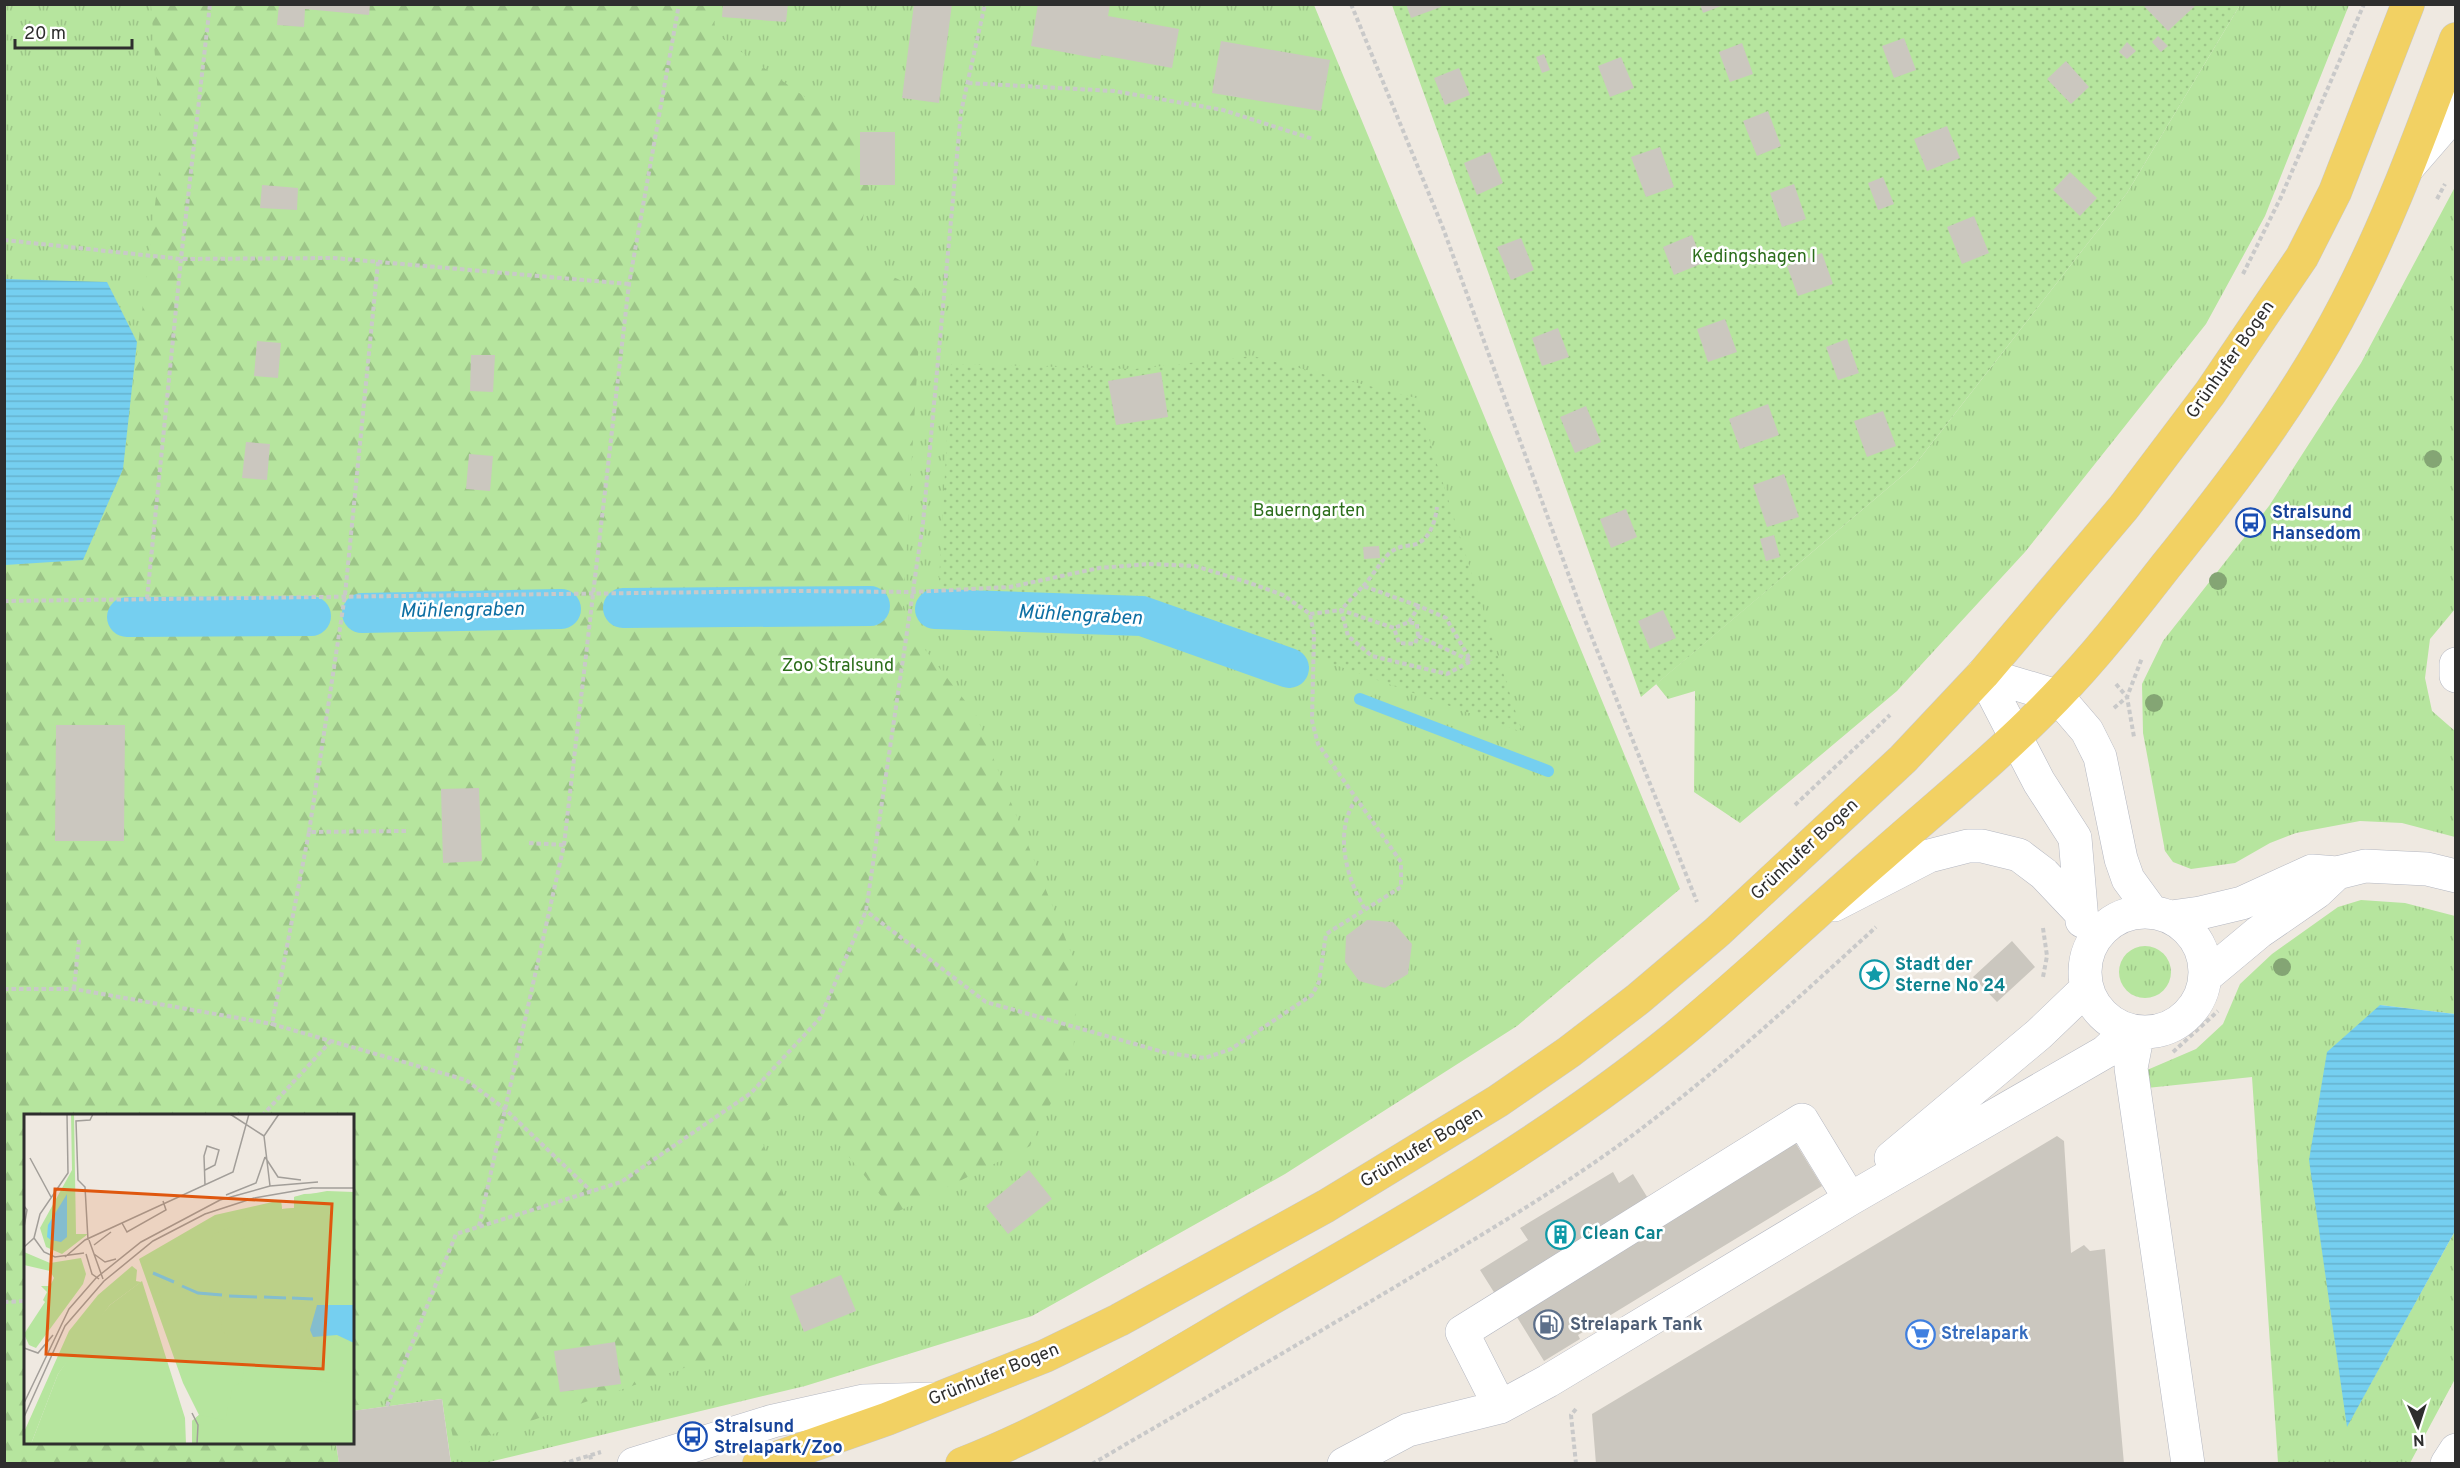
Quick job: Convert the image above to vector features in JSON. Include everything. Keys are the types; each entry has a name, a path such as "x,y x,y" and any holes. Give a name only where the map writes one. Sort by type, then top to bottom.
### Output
{"main road":[{"name":"Grünhufer Bogen","path":"759,1464 887,1419 1045,1356 1119,1320 1326,1206 1450,1131 1551,1064 1638,999 1717,932 1902,759 1983,674 2124,507 2210,393 2302,257 2335,192 2408,4"},
{"path":"970,1462 1048,1426 1104,1396 1366,1244 1557,1124 1673,1039 2015,738 2093,657 2223,496 2280,414 2323,346 2359,280 2405,171 2456,39"}],"street":[{"path":"2405,171 2442,128 2456,103"},
{"path":"2456,664 2456,676"},
{"path":"1983,674 2057,696 2087,731 2100,757 2121,859 2128,879 2162,915 2186,928 2198,942 2204,959 2205,977 2202,993 2194,1007 2183,1018 2162,1029 2134,1031 2110,1022 2096,1007 2086,989 2084,968 2089,948 2099,932 2115,919 2133,912 2162,915 2200,913 2242,903 2312,872 2337,873 2364,866 2427,869 2456,876"},
{"path":"1983,674 2015,738 2075,838 2080,912 2089,948"},
{"path":"1814,915 1929,856 1968,846 1983,846 2019,855 2044,874 2080,912"},
{"path":"2205,977 2259,932 2317,892 2337,873"},
{"path":"1850,1199 1891,1158 2039,1034 2086,989"},
{"path":"1344,1464 1408,1430 1500,1407 1548,1381 1850,1199 2105,1052 2134,1031"},
{"path":"2134,1031 2131,1068 2188,1464"},
{"path":"1500,1407 1462,1332 1802,1120 1850,1199"},
{"path":"634,1464 773,1421 852,1403 935,1399"},
{"path":"2447,1464 2456,1450"}],"path":[{"path":"147,599 181,259 210,4"},
{"path":"479,1227 564,844 629,284 679,4"},
{"path":"387,1406 456,1234 621,1182 751,1094 820,1018 866,911 924,511 961,112 985,4"},
{"path":"1351,4 1443,228 1586,620 1696,899"},
{"path":"2239,283 2281,197 2364,4"},
{"path":"968,83 1114,91 1223,110 1313,139"},
{"path":"4,240 181,259 334,258 629,284"},
{"path":"272,1024 309,832 345,595 378,262"},
{"path":"1341,610 1376,573 1381,562 1395,549 1422,541 1436,521 1437,507"},
{"path":"4,601 345,595 913,592 1010,587 1099,568 1149,564 1195,566 1283,595 1310,615 1314,634 1312,721 1318,744 1401,862 1401,887 1326,934 1319,982 1312,995 1231,1049 1205,1058 1167,1053 986,1002 866,911"},
{"path":"1364,586 1446,618 1472,661"},
{"path":"1409,622 1419,606"},
{"path":"1310,615 1341,610 1394,628 1409,622 1417,624 1418,636 1414,644 1399,643 1394,628"},
{"path":"1341,610 1348,636 1372,656 1447,674 1472,661"},
{"path":"1418,636 1472,661"},
{"path":"1789,811 1891,714"},
{"path":"1357,798 1348,809 1345,851 1347,870 1354,891 1365,909"},
{"path":"309,832 406,831"},
{"path":"529,843 564,844"},
{"path":"1687,907 1704,891"},
{"path":"2042,925 2047,956 2043,983"},
{"path":"74,989 79,940"},
{"path":"4,989 74,989 272,1024 466,1080 505,1109 591,1191"},
{"path":"264,1114 331,1041"},
{"path":"4,1302 24,1301"},
{"path":"562,1464 602,1452"},
{"path":"590,1455 592,1464"}],"green space":[{"name":"Zoo Stralsund","path":"5,5 1314,5 1680,889 1517,1026 1285,1174 1032,1316 805,1386 485,1463 451,1463 442,1399 354,1411 354,1114 24,1114 24,1444 336,1444 339,1463 5,1464"},
{"path":"151,5 712,5 716,34 877,148 855,258 922,291 902,620 976,715 1078,970 1073,1058 1030,1146 895,1213 799,1096 757,1129 798,1230 747,1275 736,1350 455,1447 443,1391 354,1406 354,1114 24,1114 24,1444 330,1444 334,1463 5,1464 5,565 83,559 123,469 162,147"},
{"name":"Kedingshagen I","path":"1392,5 2240,5 2127,193 1914,466 1641,697"},
{"path":"2240,5 2349,5 2265,216 2206,324 2025,552 1897,691 1740,823 1694,792 1695,691 1668,699 1656,684 1914,466 2127,193"},
{"path":"2455,187 2455,609 2430,639 2425,678 2432,711 2455,731 2455,837 2402,823 2360,821 2296,833 2270,843 2235,863 2191,869 2173,862 2165,851 2143,733 2142,684 2163,641 2269,506 2361,363"},
{"name":"Bauerngarten","path":"1253,356 1416,398 1522,732 1149,598 938,599 951,364 1135,369"},
{"path":"2361,900 2405,903 2455,916 2455,1014 2380,1005 2347,1426 2455,1231 2455,1379 2410,1463 2278,1463 2252,1077 2147,1088 2147,1070 2196,1049 2223,1024 2240,984 2272,954 2338,907"},
{"path":"2140,946 2150,946 2164,953 2171,972 2164,991 2150,998 2140,998 2130,994 2123,987 2119,977 2119,967 2123,957 2130,950"}],"water":[{"path":"5,279 107,282 137,342 123,469 83,560 5,565"},
{"path":"2380,1005 2455,1014 2455,1231 2347,1427 2309,1160 2327,1052"}],"building":[{"path":"279,4 370,4 369,15 305,9 304,27 277,25"},
{"path":"723,4 788,4 786,22 722,17"},
{"path":"914,4 952,4 939,103 902,98"},
{"path":"1038,4 1110,4 1108,16 1179,29 1172,68 1101,55 1100,59 1031,46"},
{"path":"1406,4 1440,4 1441,7 1411,18"},
{"path":"1700,4 1724,4 1724,5 1703,13"},
{"path":"2142,4 2194,4 2195,6 2168,31"},
{"path":"2158,36 2168,46 2161,52 2152,42"},
{"path":"1904,38 1916,70 1894,78 1882,46"},
{"path":"1221,41 1330,60 1321,111 1212,93"},
{"path":"2127,42 2136,51 2127,59 2119,52"},
{"path":"1742,43 1753,74 1730,82 1719,52"},
{"path":"1544,54 1550,70 1542,73 1536,57"},
{"path":"1621,57 1634,88 1610,97 1598,66"},
{"path":"2066,61 2089,87 2071,104 2047,79"},
{"path":"1459,68 1470,95 1445,105 1434,78"},
{"path":"1768,111 1781,146 1757,156 1743,121"},
{"path":"1947,126 1960,158 1927,171 1914,139"},
{"path":"860,132 895,132 895,185 860,185"},
{"path":"1660,147 1674,187 1646,197 1631,157"},
{"path":"1490,152 1503,183 1477,195 1464,163"},
{"path":"2070,172 2097,198 2080,216 2053,190"},
{"path":"1883,177 1894,204 1878,210 1868,183"},
{"path":"1794,184 1806,219 1782,227 1770,193"},
{"path":"262,185 298,188 297,210 260,208"},
{"path":"1974,216 1989,253 1962,264 1947,227"},
{"path":"1692,235 1703,263 1674,275 1663,247"},
{"path":"1521,238 1534,270 1511,280 1497,247"},
{"path":"1822,253 1833,284 1798,296 1787,266"},
{"path":"1725,319 1737,352 1708,362 1697,329"},
{"path":"1558,328 1569,357 1542,366 1532,338"},
{"path":"1847,339 1859,373 1838,380 1826,347"},
{"path":"257,341 281,343 278,378 254,376"},
{"path":"471,355 495,355 493,392 470,391"},
{"path":"1161,372 1168,417 1116,425 1108,381"},
{"path":"1768,404 1779,435 1740,449 1729,419"},
{"path":"1586,406 1601,442 1575,453 1560,417"},
{"path":"1883,411 1896,446 1867,457 1854,421"},
{"path":"246,442 270,444 267,480 242,478"},
{"path":"469,454 493,456 490,491 466,489"},
{"path":"1784,474 1799,517 1767,527 1753,485"},
{"path":"1626,509 1637,537 1611,548 1600,519"},
{"path":"1774,535 1780,557 1766,561 1760,539"},
{"path":"1379,546 1380,558 1364,559 1363,547"},
{"path":"1663,610 1676,638 1650,649 1638,621"},
{"path":"56,725 125,725 124,841 55,841"},
{"path":"479,788 482,861 443,863 441,789"},
{"path":"1367,920 1393,922 1412,944 1408,974 1385,988 1359,981 1345,962 1346,936"},
{"path":"2012,941 2035,967 1997,1002 1973,977"},
{"path":"1782,1121 1822,1186 1578,1335 1580,1339 1544,1361 1512,1309 1497,1297 1480,1270 1528,1240 1520,1228 1613,1172 1619,1183 1633,1174 1649,1200"},
{"name":"Strelapark","path":"2057,1136 2064,1141 2071,1253 2084,1245 2090,1251 2105,1249 2124,1464 1596,1464 1592,1414"},
{"path":"1029,1170 1052,1199 1008,1234 986,1206"},
{"path":"841,1275 856,1311 804,1332 790,1296"},
{"path":"615,1342 621,1384 560,1392 554,1351"},
{"path":"442,1399 451,1464 339,1464 336,1444 354,1444 354,1411"}],"waterway":[{"name":"Mühlengraben","path":"623,608 870,606"},
{"name":"Mühlengraben","path":"362,613 561,609"},
{"name":"Mühlengraben","path":"935,609 1142,616 1289,668"},
{"name":"Mühlengraben","path":"127,617 311,616"},
{"name":"Mühlengraben","path":"1360,699 1548,771"}],"place":[{"name":"Stralsund Hansedom","path":"2251,523"},
{"name":"Stadt der Sterne No 24","path":"1874,975"},
{"name":"Clean Car","path":"1561,1234"},
{"name":"Strelapark Tank","path":"1549,1325"},
{"name":"Strelapark","path":"1920,1334"},
{"name":"Stralsund Strelapark/Zoo","path":"693,1437"}]}
